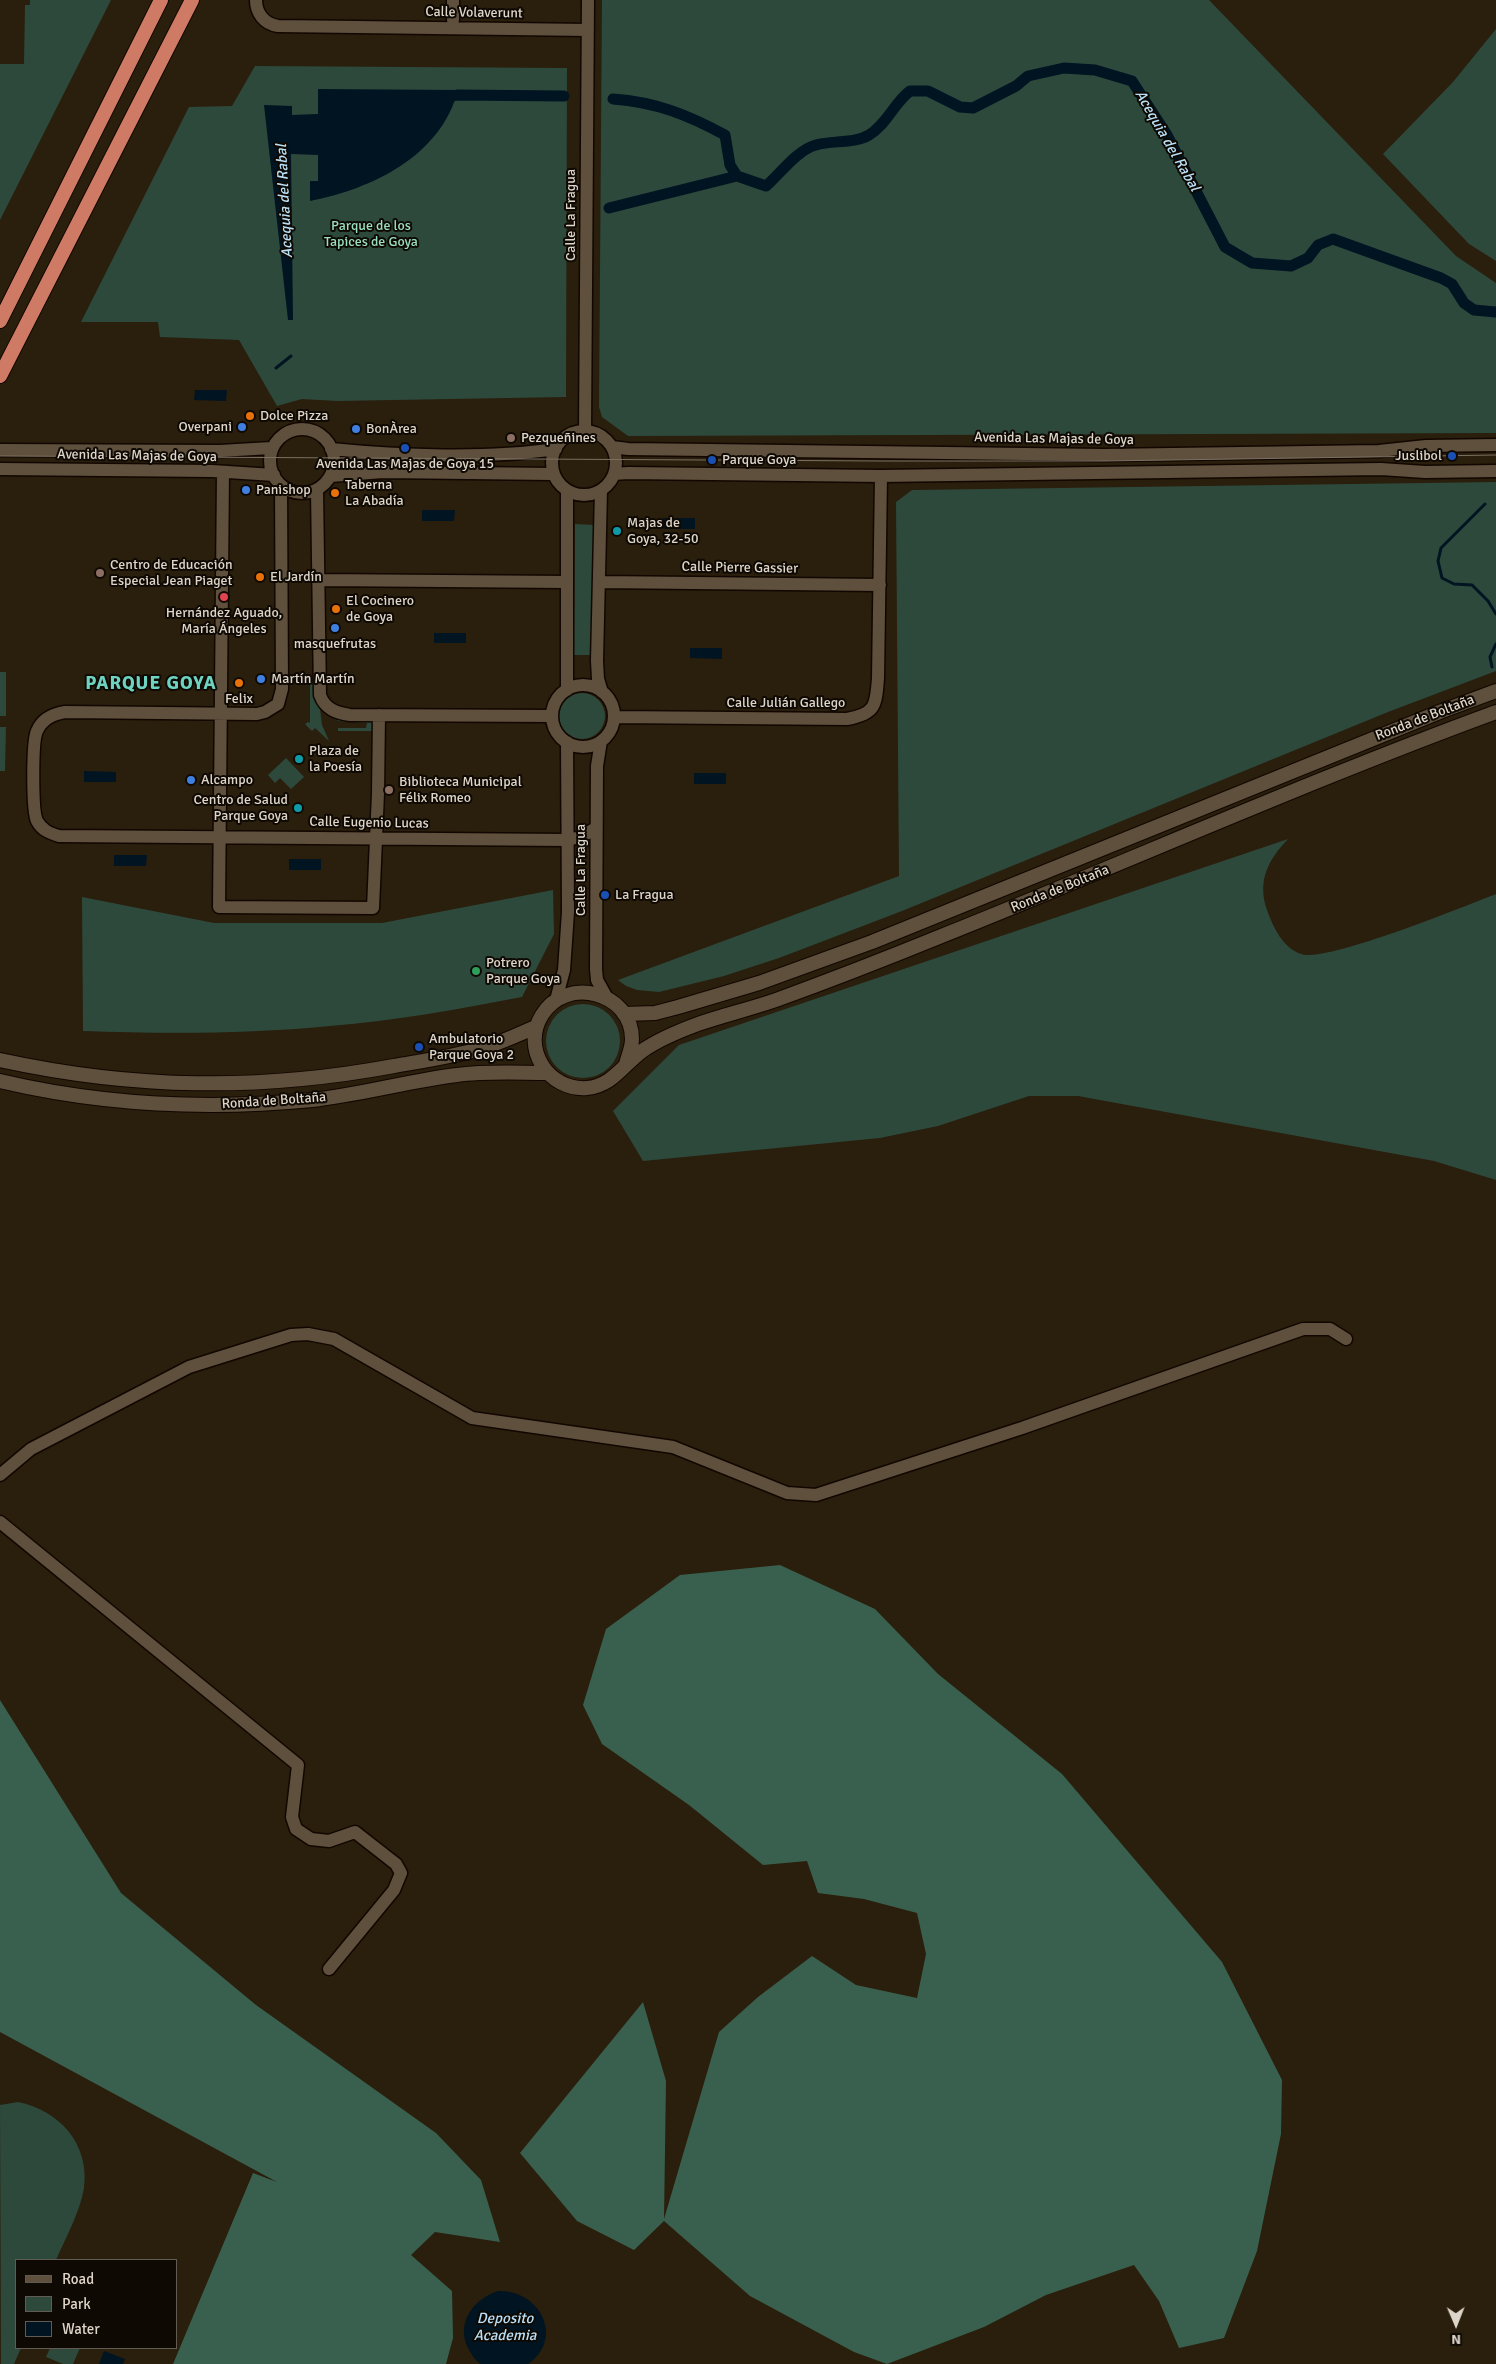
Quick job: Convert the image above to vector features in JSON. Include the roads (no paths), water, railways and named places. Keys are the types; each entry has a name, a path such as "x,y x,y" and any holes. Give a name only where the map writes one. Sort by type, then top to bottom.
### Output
{"highway":[{"path":"0,321 161,0"},
{"path":"0,376 192,0"}],"main road":[{"name":"Ronda de Boltaña","path":"624,1014 655,1013 678,1007 759,983 872,942 1442,711 1496,691"},
{"name":"Ronda de Boltaña","path":"0,1081 63,1094 123,1101 227,1105 313,1100 467,1074 548,1074 570,1087 583,1089 596,1087 608,1082 626,1064 654,1043 689,1028 773,1001 936,939 1376,758 1496,712"},
{"path":"548,1074 538,1060 534,1044 536,1027 540,1016 556,1000 568,994 581,992 594,993 607,998 624,1014 630,1026 632,1039 626,1064"},
{"name":"Ronda de Boltaña","path":"0,1060 108,1079 159,1084 274,1081 376,1069 467,1052 495,1045 536,1027"}],"street":[{"name":"Calle Volaverunt","path":"256,0 260,14 268,23 278,26 588,30"},
{"path":"453,20 454,0"},
{"name":"Calle La Fragua","path":"585,431 588,0"},
{"path":"304,428 313,430 322,436 331,449 334,464 331,476 317,490 307,493 296,492 278,481 271,463 271,448 286,432 304,428"},
{"path":"585,431 601,436 612,447 616,459 614,474 608,485 601,490 584,495 567,490 553,474 552,460 556,449 565,437 574,432 585,431"},
{"name":"Avenida Las Majas de Goya","path":"612,447 628,449 1104,455 1380,451 1426,446 1496,445"},
{"name":"Avenida Las Majas de Goya","path":"0,450 220,451 271,448"},
{"path":"331,449 382,453 503,454 556,449"},
{"name":"Avenida Las Majas de Goya","path":"0,469 223,472 278,481"},
{"path":"614,474 881,476 1381,469 1425,472 1496,471"},
{"path":"223,472 219,907 373,908 379,715"},
{"path":"331,476 383,472 553,474"},
{"name":"Calle Julián Gallego","path":"614,717 847,719 868,713 876,704 878,678 881,476"},
{"name":"Calle Eugenio Lucas","path":"278,481 282,689 278,704 265,712 257,714 56,713 44,721 35,738 34,811 40,825 51,834 59,836 567,840 582,837 596,828"},
{"path":"317,490 320,695 325,704 340,713 552,716"},
{"path":"567,490 567,690"},
{"path":"601,490 597,661 598,679 602,692"},
{"path":"319,580 566,582"},
{"name":"Calle Pierre Gassier","path":"600,582 880,584"},
{"path":"587,685 602,692 610,701 614,717 609,732 601,741 583,747 567,742 557,733 552,716 557,700 567,690 587,685"},
{"name":"Calle La Fragua","path":"601,741 597,758 596,969 597,980 607,998"},
{"name":"Calle La Fragua","path":"556,1000 564,970 568,912 569,760 567,742"},
{"path":"0,1476 31,1449 189,1367 291,1335 308,1334 334,1340 472,1418 673,1447 787,1493 816,1495 1022,1428 1303,1329 1330,1329 1346,1339"},
{"path":"0,1522 298,1765 292,1816 296,1829 311,1839 329,1841 355,1832 396,1864 402,1873 394,1890 329,1969"}],"water":[{"path":"318,89 458,90 449,113 436,134 420,151 401,166 357,188 310,201 310,181 318,181 318,155 291,154 293,320 288,320 264,105 292,106 292,115 318,114"},
{"path":"195,390 227,390 226,401 194,400"},
{"path":"422,510 455,510 454,521 422,521"},
{"path":"663,518 695,518 695,529 663,529"},
{"path":"434,633 466,633 466,643 434,643"},
{"path":"690,648 722,648 722,659 690,658"},
{"path":"84,771 116,772 116,782 84,782"},
{"path":"694,773 726,773 726,784 694,784"},
{"path":"114,855 147,855 146,866 114,866"},
{"path":"289,859 321,859 321,870 289,870"},
{"name":"Deposito Academia","path":"498,2291 513,2293 526,2299 536,2307 543,2318 546,2330 545,2342 539,2354 528,2364 481,2364 474,2358 466,2343 464,2333 468,2315 480,2300"},
{"path":"104,2351 125,2359 123,2364 99,2364"}],"waterway":[{"name":"Acequia del Rabal","path":"613,99 658,106 698,121 725,135 730,165 737,176 766,186 796,157 809,148 816,145 857,140 869,135 881,125 899,101 910,91 928,91 960,107 973,108 1016,86 1028,76 1064,68 1095,70 1132,81 1167,135 1225,247 1252,263 1291,266 1308,258 1318,245 1333,239 1441,278 1452,284 1464,303 1474,310 1496,312"},
{"name":"Acequia del Rabal","path":"444,98 457,95 564,96"},
{"name":"Acequia del Rabal","path":"609,208 737,176"},
{"name":"Acequia del Rabal","path":"276,368 291,356"},
{"path":"1485,504 1441,548 1438,561 1442,578 1454,584 1472,585 1488,601 1496,614"},
{"path":"1492,667 1490,657 1496,644"}],"tram line":[{"path":"0,456 1104,461 1496,455"}],"place":[{"name":"Dolce Pizza","path":"250,416"},
{"name":"Overpani","path":"242,427"},
{"name":"BonÀrea","path":"356,429"},
{"name":"Pezqueñines","path":"511,438"},
{"name":"Avenida Las Majas de Goya 15","path":"405,448"},
{"name":"Juslibol","path":"1452,456"},
{"name":"Parque Goya","path":"712,460"},
{"name":"Panishop","path":"246,490"},
{"name":"Taberna La Abadía","path":"335,493"},
{"name":"Majas de Goya, 32-50","path":"617,531"},
{"name":"Centro de Educación Especial Jean Piaget","path":"100,573"},
{"name":"El Jardín","path":"260,577"},
{"name":"Hernández Aguado, María Ángeles","path":"224,597"},
{"name":"El Cocinero de Goya","path":"336,609"},
{"name":"masquefrutas","path":"335,628"},
{"name":"Martín Martín","path":"261,679"},
{"name":"Felix","path":"239,683"},
{"name":"Plaza de la Poesía","path":"299,759"},
{"name":"Alcampo","path":"191,780"},
{"name":"Biblioteca Municipal Félix Romeo","path":"389,790"},
{"name":"Centro de Salud Parque Goya","path":"298,808"},
{"name":"La Fragua","path":"605,895"},
{"name":"Potrero Parque Goya","path":"476,971"},
{"name":"Ambulatorio Parque Goya 2","path":"419,1047"}],"district":[{"name":"PARQUE GOYA","path":"151,684"}],"park label":[{"name":"Parque de los Tapices de Goya","path":"371,234"}]}
